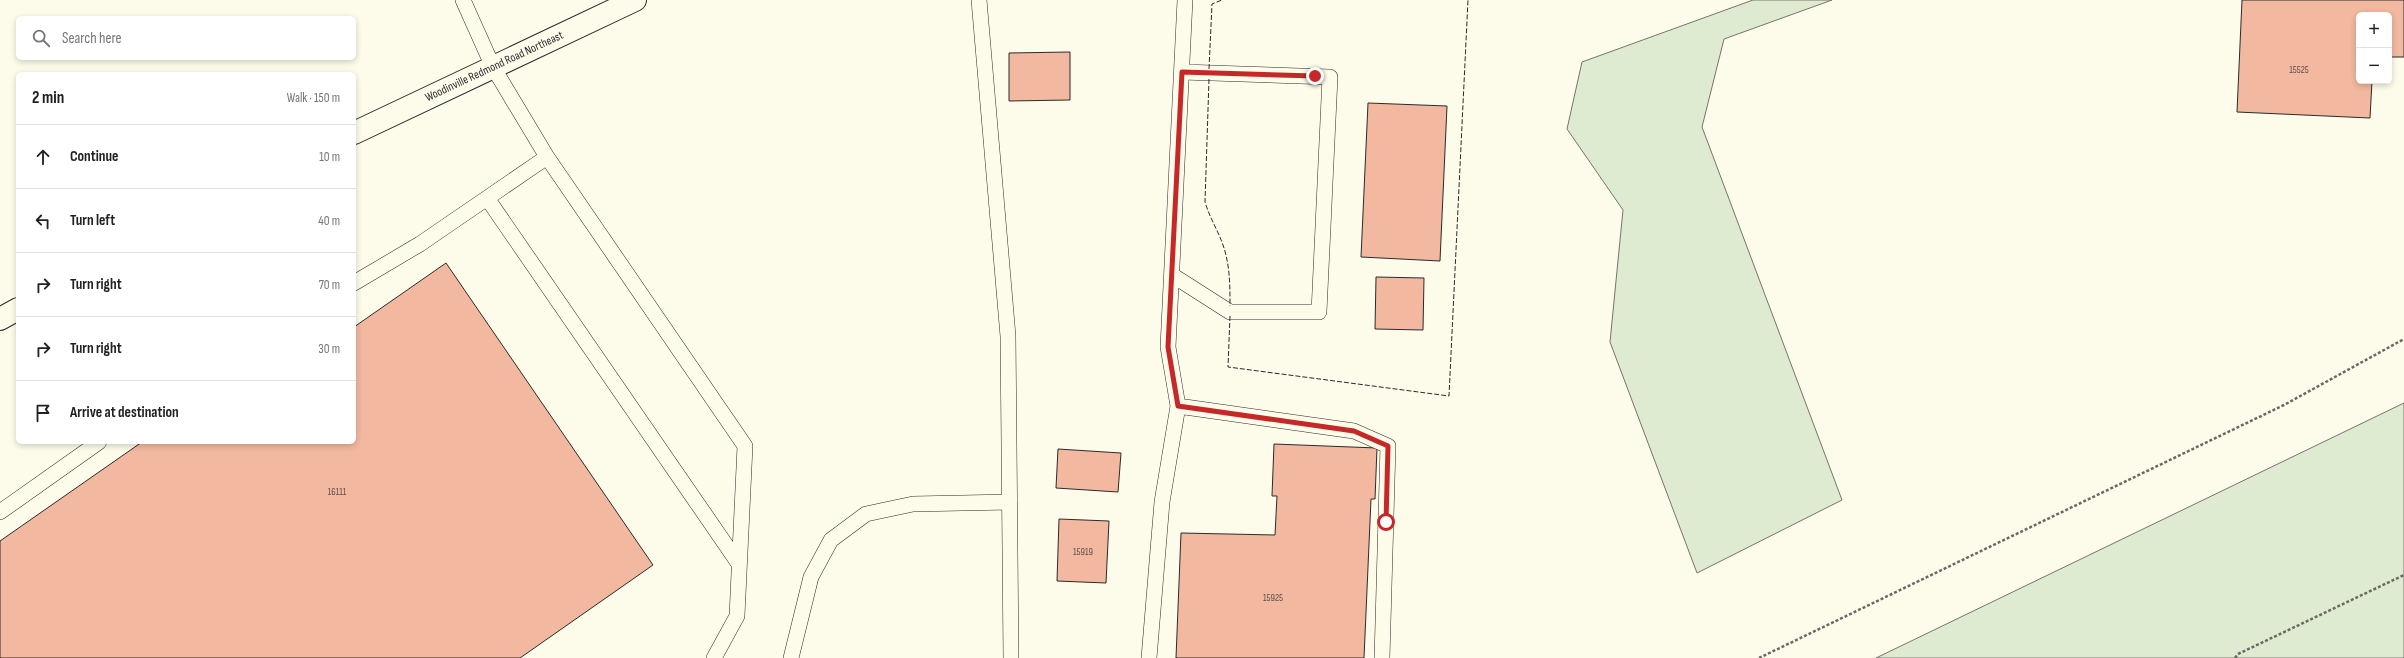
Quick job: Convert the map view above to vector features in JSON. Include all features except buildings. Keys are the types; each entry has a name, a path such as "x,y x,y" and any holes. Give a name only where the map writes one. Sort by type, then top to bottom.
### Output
{"main road":[{"name":"Woodinville Redmond Road Northeast","path":"356,132 635,0"},
{"path":"0,320 16,310"}],"lane":[{"path":"463,0 493,67 547,157 745,446 736,616 714,658"},
{"path":"979,0 1008,336 1011,658"},
{"path":"1149,658 1162,502 1178,406 1168,347 1182,72 1184,0"},
{"path":"1172,275 1230,312 1319,312 1330,77 1182,72"},
{"path":"356,282 420,244 547,157"},
{"path":"487,198 739,564"},
{"path":"1178,406 1354,431 1388,446 1382,658"},
{"path":"0,512 95,444"},
{"path":"791,658 811,577 831,540 866,514 913,504 1010,502"}],"path":[{"path":"1759,658 2284,405 2404,340"},
{"path":"2235,658 2238,654 2404,575"}],"green space":[{"path":"1753,0 1832,0 1724,39 1702,127 1842,500 1697,573 1610,342 1623,210 1567,129 1582,62"},
{"path":"2404,403 2404,658 1876,658"}],"fence":[{"path":"1209,69 1212,4 1222,0"},
{"path":"1230,316 1228,367 1449,396 1468,0"},
{"path":"1209,79 1205,202 1226,255 1229,277 1230,306"}],"route":[{"path":"1315,76 1182,72 1168,347 1178,406 1354,431 1388,446 1386,522"}]}
